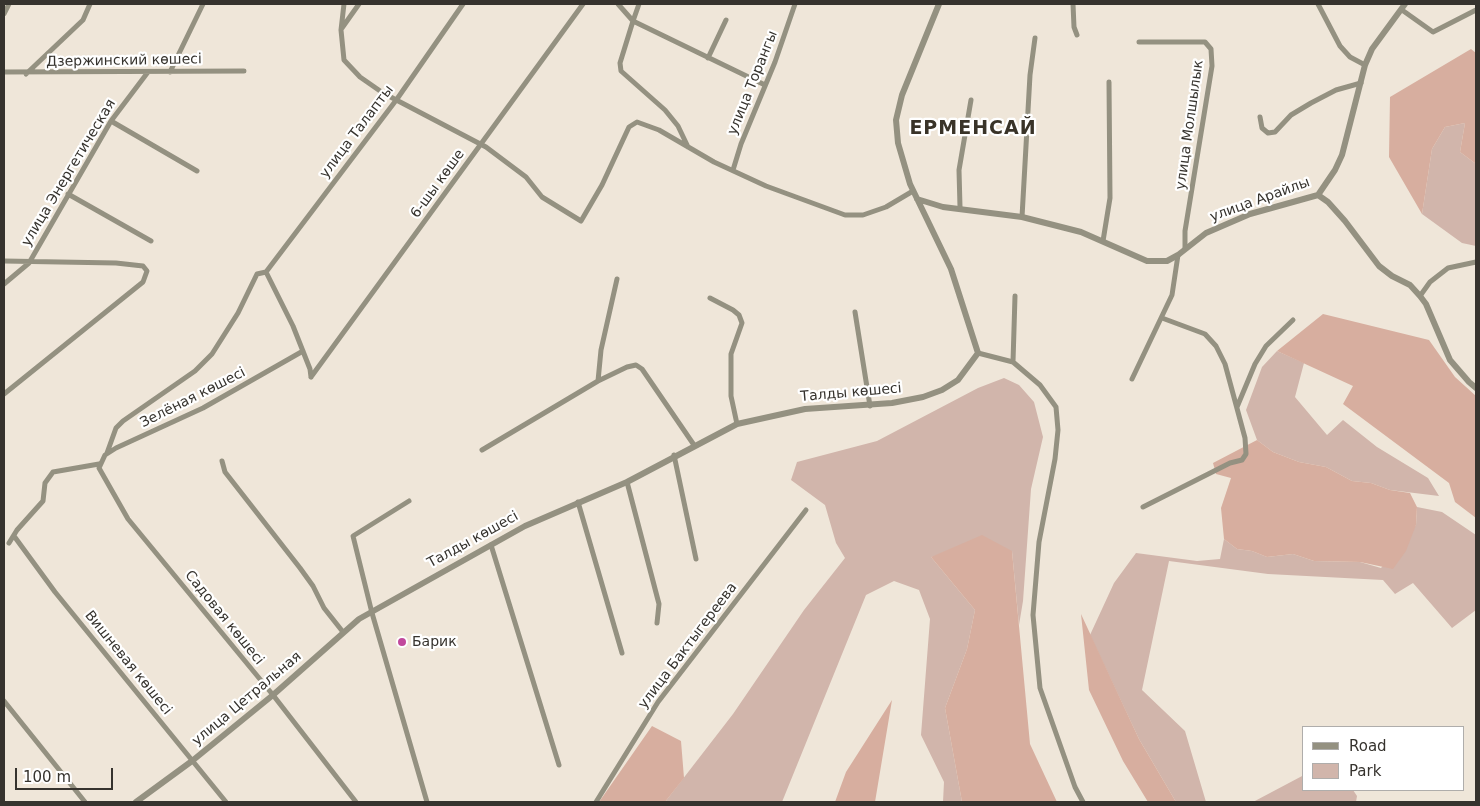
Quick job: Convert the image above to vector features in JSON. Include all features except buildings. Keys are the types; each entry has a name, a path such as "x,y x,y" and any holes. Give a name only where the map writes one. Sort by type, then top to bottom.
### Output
{"street":[{"path":"4,14 9,4"},
{"path":"26,74 83,20 90,4"},
{"path":"170,72 203,4"},
{"path":"344,4 341,30 344,60 360,77 383,93 481,145 526,177 542,197 581,221 602,185 629,126 637,122 647,125 688,148 766,186 844,214 863,215 886,207 913,191"},
{"path":"341,30 358,4"},
{"name":"улица Талапты","path":"107,454 116,428 123,421 195,371 212,354 238,313 255,277 263,272 397,99 463,4"},
{"name":"6-шы көше","path":"303,351 311,378 583,4"},
{"path":"618,4 633,20 765,85"},
{"path":"639,4 620,63 621,71 665,110 678,126 688,148"},
{"name":"улица Торангы","path":"734,170 741,144 795,4"},
{"path":"939,4 907,79 896,120 898,143 913,191 951,269 978,352 1013,362 1040,384 1056,406 1058,430 1056,458 1039,542 1032,615 1040,688 1072,778 1083,802"},
{"path":"1073,4 1074,27 1077,35"},
{"path":"1318,4 1340,46 1350,57 1365,65"},
{"path":"1404,7 1433,32 1476,10"},
{"name":"улица Арайлы","path":"1178,255 1206,233 1250,214 1318,195 1335,170 1342,155 1365,65 1372,49 1404,7"},
{"path":"708,58 726,20"},
{"path":"1022,217 1030,75 1034,38"},
{"name":"улица Молшылык","path":"1139,42 1205,42 1211,49 1212,66 1185,231 1185,248"},
{"name":"Дзержинский көшесі","path":"4,72 26,74 244,71"},
{"name":"улица Энергетическая","path":"29,263 111,121 148,72"},
{"path":"1103,241 1110,198 1109,82"},
{"path":"1260,117 1262,128 1268,133 1275,132 1291,114 1336,90 1361,83"},
{"path":"960,208 959,170 972,100"},
{"path":"111,121 197,171"},
{"path":"68,194 151,241"},
{"path":"1318,195 1328,202 1345,221 1379,266 1392,276 1410,285 1420,296 1426,304 1450,360 1476,388"},
{"path":"917,200 943,206 1022,217 1081,232 1147,261 1167,261 1178,255"},
{"path":"1132,379 1172,295 1178,255"},
{"path":"4,261 29,263 116,263 143,266 147,272 143,282 4,394"},
{"path":"1420,296 1430,282 1448,268 1476,262"},
{"path":"4,284 29,263"},
{"path":"263,272 303,351"},
{"path":"598,381 601,350 617,279"},
{"path":"1013,362 1015,296"},
{"path":"710,298 733,310 739,315 742,323 731,354 731,396 738,424"},
{"path":"855,312 870,406"},
{"path":"1143,507 1230,463 1242,460 1246,454 1237,407 1225,364 1216,346 1205,334 1162,318"},
{"path":"1237,407 1255,364 1266,346 1293,320"},
{"name":"Зелёная көшесі","path":"99,466 107,454 203,408 303,351"},
{"name":"Талды көшесі","path":"372,613 395,598 526,526 627,482 694,445 738,424 805,409 870,406 916,398 942,390 958,380 978,352"},
{"path":"482,450 598,381 627,367 636,365 642,369 694,445"},
{"path":"674,456 696,560"},
{"path":"222,461 225,472 300,568 313,586 324,608 343,632"},
{"path":"9,543 43,501 45,483 53,472 99,466"},
{"name":"Садовая көшесі","path":"99,466 128,519 356,802"},
{"path":"627,482 659,604 657,623"},
{"path":"409,501 353,536 372,613 427,802"},
{"path":"578,502 622,653"},
{"name":"улица Бактыгереева","path":"596,802 658,702 806,510"},
{"name":"Вишневая көшесі","path":"14,536 55,592 226,802"},
{"path":"491,545 560,765"},
{"name":"улица Цетральная","path":"136,802 192,761 272,696 343,632 372,613"},
{"path":"4,701 85,802"}],"green space":[{"path":"1465,123 1460,152 1476,164 1476,246 1462,243 1422,214 1432,149 1445,127"},
{"path":"1277,351 1304,363 1295,397 1327,435 1343,420 1377,447 1428,478 1439,496 1390,490 1371,483 1352,481 1326,467 1299,462 1273,452 1257,440 1246,410 1262,367"},
{"path":"1004,378 1019,385 1034,402 1043,437 1031,489 1023,601 1019,625 1012,551 931,557 975,610 967,649 945,708 962,802 943,802 944,782 921,735 930,619 919,590 894,581 866,595 782,802 665,802 733,714 804,610 845,558 836,543 825,505 791,480 797,462 877,441 978,388"},
{"path":"1417,507 1442,512 1476,535 1476,610 1452,628 1413,583 1395,594 1383,580 1268,574 1169,561 1142,690 1185,731 1206,802 1176,802 1139,739 1090,635 1114,583 1136,553 1197,561 1220,559 1224,539 1237,549 1252,551 1267,557 1293,554 1314,561 1360,562 1381,568 1416,525"},
{"path":"1302,776 1302,791 1354,791 1357,796 1356,802 1253,802"}],"shaded area":[{"path":"1471,49 1476,53 1476,164 1460,152 1465,123 1445,127 1432,149 1422,214 1389,157 1390,97"},
{"path":"1323,314 1429,340 1455,377 1476,396 1476,518 1455,502 1449,483 1343,404 1353,386 1277,351"},
{"path":"1257,440 1273,452 1299,462 1326,467 1352,481 1371,483 1390,490 1410,493 1417,507 1416,525 1406,551 1393,569 1360,562 1314,561 1293,554 1267,557 1252,551 1237,549 1224,539 1221,508 1231,478 1216,474 1213,463"},
{"path":"982,535 1012,551 1030,744 1057,802 962,802 945,708 967,649 975,610 931,557"},
{"path":"1081,614 1139,739 1176,802 1148,802 1123,761 1089,690"},
{"path":"892,700 875,802 835,802 846,772"},
{"path":"652,726 681,741 684,778 665,802 599,802"}],"place":[{"name":"Барик","path":"402,642"}],"district":[{"name":"ЕРМЕНСАЙ","path":"973,129"}]}
